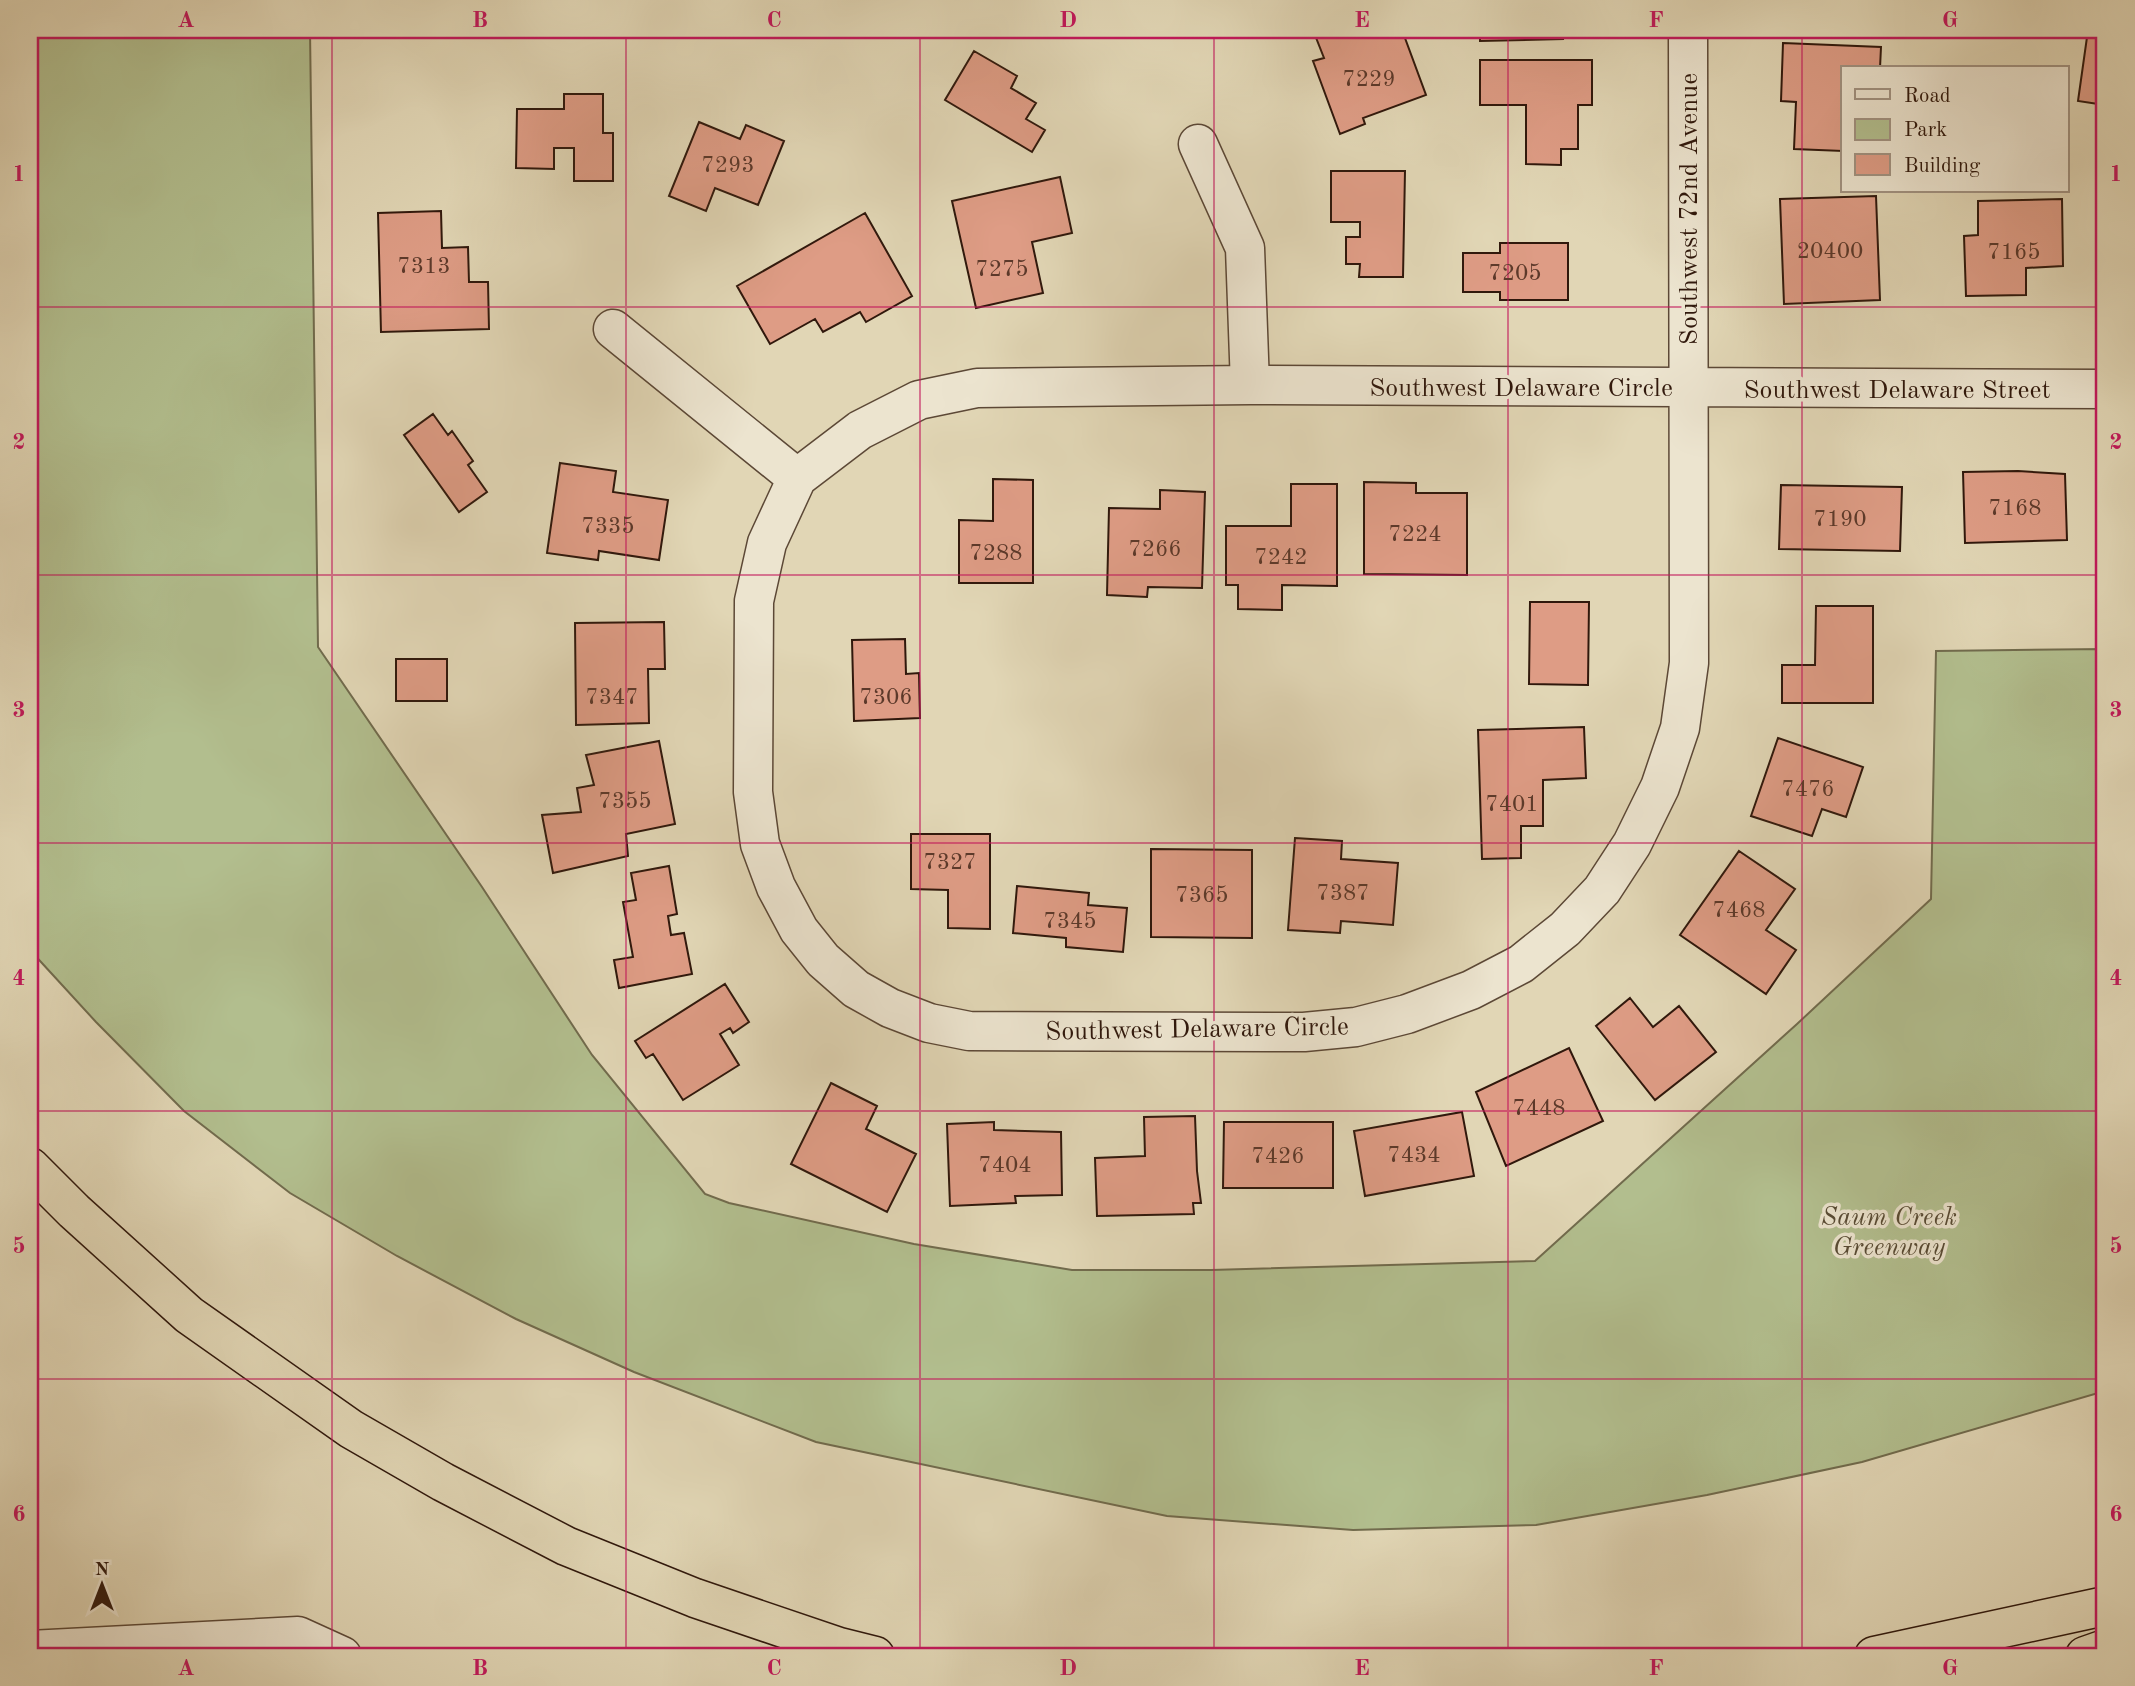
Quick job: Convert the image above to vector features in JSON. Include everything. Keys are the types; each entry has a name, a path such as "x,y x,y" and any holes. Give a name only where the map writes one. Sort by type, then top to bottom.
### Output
{"highway":[{"path":"30,1167 189,1315 351,1429 443,1482 566,1546 695,1598 839,1647 875,1656"},
{"path":"1874,1656 2105,1606"},
{"path":"2085,1656 2105,1648"}],"street":[{"name":"Southwest 72nd Avenue","path":"1688,30 1688,388"},
{"path":"1198,145 1245,248 1250,385"},
{"path":"613,329 797,478"},
{"name":"Southwest Delaware Circle","path":"1250,385 1688,388 1687,676 1681,728 1660,787 1632,844 1602,890 1565,929 1521,964 1445,1000 1407,1014 1356,1027 1304,1032 969,1031 929,1023 890,1008 856,989 823,960 799,930 776,887 760,844 753,792 754,601 767,543 797,478 860,430 919,401 977,388 1250,385"},
{"name":"Southwest Delaware Street","path":"1688,388 2105,389"},
{"path":"30,1650 298,1636 342,1656"}],"green space":[{"name":"Saum Creek Greenway","path":"30,30 310,30 318,647 482,887 592,1055 705,1194 729,1203 914,1244 1072,1270 1211,1270 1535,1261 1931,899 1936,651 2105,649 2105,1391 1862,1462 1707,1495 1536,1525 1353,1530 1167,1516 816,1442 634,1372 516,1319 397,1256 290,1193 184,1111 30,950"}],"building":[{"path":"1329,30 1402,30 1426,95 1363,118 1365,124 1340,134 1313,61 1324,58 1315,35"},
{"path":"1480,30 1562,30 1563,39 1480,41"},
{"path":"2088,30 2105,30 2105,105 2078,101"},
{"path":"1783,43 1881,47 1880,66 1841,66 1841,151 1794,149 1796,102 1781,101"},
{"path":"974,51 1017,76 1011,88 1036,103 1026,119 1045,130 1032,152 945,100"},
{"path":"1480,60 1592,60 1592,105 1578,105 1578,149 1561,149 1561,165 1526,164 1526,105 1480,105"},
{"path":"564,94 603,94 603,133 613,133 613,181 574,181 574,148 554,148 554,169 516,168 517,109 564,109"},
{"path":"699,122 740,139 746,125 784,141 758,205 715,188 706,211 669,196"},
{"path":"1331,171 1405,171 1403,277 1359,277 1360,264 1346,264 1346,237 1360,237 1360,222 1331,222"},
{"path":"1060,177 1072,233 1032,242 1043,293 976,308 952,201"},
{"path":"1876,196 1880,300 1784,304 1780,199"},
{"path":"2062,199 2063,266 2026,268 2026,295 1966,296 1964,236 1978,235 1978,201"},
{"path":"2098,202 2105,202 2105,284 2099,285"},
{"path":"441,211 442,248 468,247 469,282 488,282 489,329 381,332 378,213"},
{"path":"865,213 912,296 866,322 860,312 823,332 815,319 770,344 737,286"},
{"path":"1500,243 1568,243 1568,300 1500,300 1500,292 1463,292 1463,253 1500,253"},
{"path":"433,414 448,435 452,431 473,461 468,465 487,492 459,512 404,435"},
{"path":"560,463 616,471 613,492 668,500 659,560 599,551 598,560 547,553"},
{"path":"1963,472 2065,474 2067,540 1965,543"},
{"path":"993,479 1033,480 1033,583 959,583 959,520 993,521"},
{"path":"1364,482 1416,483 1416,493 1467,493 1467,575 1364,574"},
{"path":"1291,484 1337,484 1337,586 1282,585 1282,610 1238,609 1238,585 1226,585 1226,526 1291,526"},
{"path":"1781,485 1902,487 1900,551 1779,549"},
{"path":"2097,487 2105,487 2105,549 2097,549"},
{"path":"1160,490 1205,492 1202,588 1148,587 1147,597 1107,595 1109,508 1160,509"},
{"path":"1530,602 1589,602 1588,685 1529,684"},
{"path":"1816,606 1873,606 1873,703 1782,703 1782,665 1815,665"},
{"path":"664,622 665,669 648,669 649,723 576,725 575,623"},
{"path":"905,639 906,674 919,673 920,718 854,721 852,640"},
{"path":"396,659 447,659 447,701 396,701"},
{"path":"1584,727 1586,778 1543,780 1543,826 1521,826 1521,858 1482,859 1478,730"},
{"path":"1778,738 1863,767 1846,817 1822,809 1812,836 1751,816"},
{"path":"659,741 675,824 626,834 628,856 553,873 542,815 581,812 577,788 594,785 586,755"},
{"path":"911,834 990,834 990,929 948,928 948,890 911,889"},
{"path":"1295,838 1342,841 1341,859 1398,863 1393,925 1341,921 1340,933 1288,930"},
{"path":"1151,849 1252,850 1252,938 1151,937"},
{"path":"1739,851 1795,889 1766,930 1796,950 1766,994 1680,935"},
{"path":"669,866 677,914 668,916 671,935 684,933 692,974 619,988 614,960 633,957 623,902 636,900 631,873"},
{"path":"1017,886 1089,893 1088,905 1127,908 1123,952 1066,947 1066,938 1013,933"},
{"path":"725,984 749,1022 733,1033 730,1028 720,1034 739,1065 683,1100 653,1054 646,1058 635,1041"},
{"path":"1630,998 1653,1027 1679,1006 1716,1052 1655,1100 1596,1026"},
{"path":"1569,1048 1603,1121 1506,1166 1476,1092"},
{"path":"831,1083 877,1106 866,1129 916,1154 887,1212 791,1164"},
{"path":"1462,1112 1474,1176 1365,1196 1354,1131"},
{"path":"1195,1116 1201,1203 1193,1203 1194,1214 1097,1216 1095,1158 1145,1156 1144,1117"},
{"path":"994,1122 994,1130 1061,1132 1062,1195 1015,1196 1016,1203 950,1206 947,1124"},
{"path":"1224,1122 1333,1122 1333,1188 1223,1188"}]}
